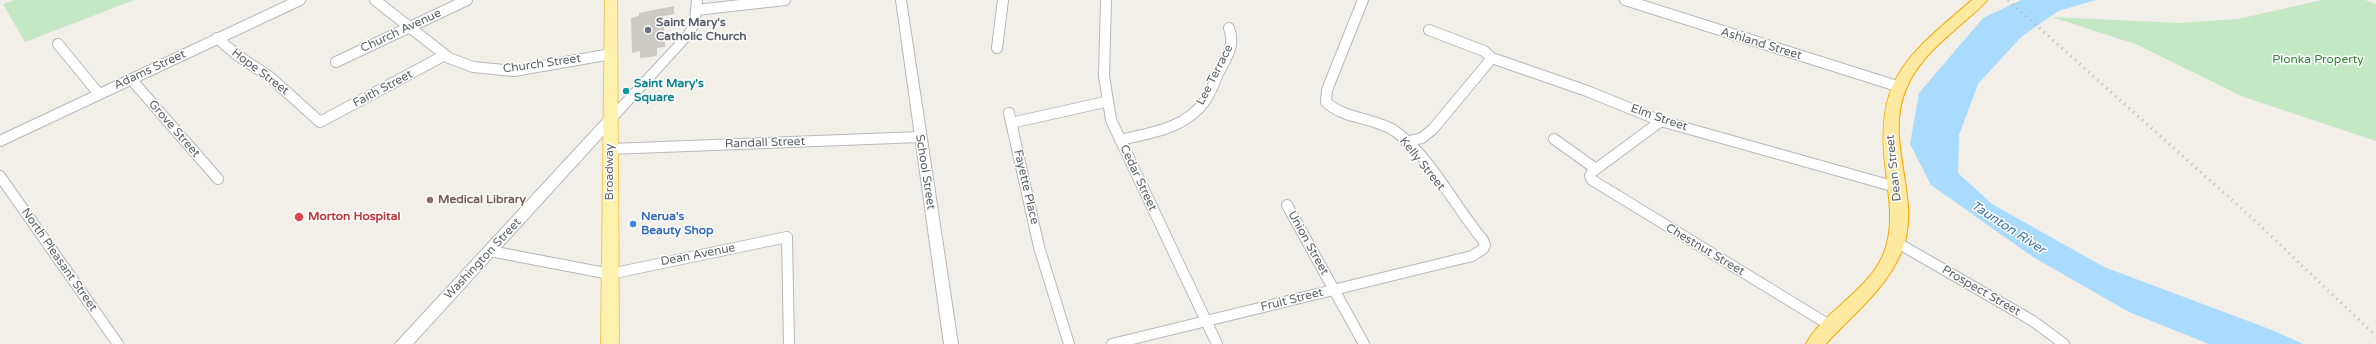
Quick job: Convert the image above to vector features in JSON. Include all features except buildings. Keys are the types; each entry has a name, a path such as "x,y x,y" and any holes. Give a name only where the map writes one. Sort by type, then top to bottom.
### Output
{"highway":[{"name":"Dean Street","path":"1816,343 1884,270 1896,242 1898,221 1896,187 1890,145 1892,109 1897,86 1913,61 1980,0"}],"main road":[{"name":"Broadway","path":"610,344 611,0"},
{"name":"Washington Street","path":"403,344 610,120"}],"street":[{"name":"Adams Street","path":"0,140 300,0"},
{"name":"Church Street","path":"375,0 409,28 455,62 473,67 510,71 611,54"},
{"name":"Church Avenue","path":"336,62 467,0"},
{"path":"610,120 687,37 694,24 697,5 785,0"},
{"name":"School Street","path":"901,0 951,344"},
{"path":"997,48 1003,0"},
{"name":"Cedar Street","path":"1106,0 1105,102 1120,140 1218,344"},
{"name":"Kelly Street","path":"1363,0 1327,90 1325,100 1336,110 1391,129 1406,142 1483,240 1485,245 1483,249 1472,256"},
{"name":"Ashland Street","path":"1625,0 1897,86"},
{"name":"Lee Terrace","path":"1120,140 1176,125 1187,119 1202,105 1230,49 1233,37 1229,28"},
{"name":"Elm Street","path":"1429,30 1484,51 1492,58 1587,91 1661,121 1896,187"},
{"name":"Hope Street","path":"217,38 237,55 270,77 320,122"},
{"path":"58,44 99,94"},
{"name":"Faith Street","path":"320,122 445,55"},
{"path":"1406,142 1422,138 1433,129 1492,58"},
{"name":"Grove Street","path":"130,79 218,179"},
{"name":"Fayette Place","path":"1069,344 1040,247 1010,118 1105,102"},
{"path":"1554,140 1596,169 1661,121"},
{"name":"Randall Street","path":"610,149 920,137"},
{"name":"Chestnut Street","path":"1596,169 1590,176 1598,185 1831,326"},
{"name":"North Pleasant Street","path":"1,178 118,344"},
{"name":"Union Street","path":"1288,205 1364,344"},
{"name":"Dean Avenue","path":"610,274 787,237 788,344"},
{"name":"Prospect Street","path":"1896,242 2033,321 2064,344"},
{"path":"490,251 610,274"},
{"name":"Fruit Street","path":"1112,344 1472,256"}],"green space":[{"path":"14,0 134,0 25,42 3,4"},
{"name":"Plonka Property","path":"2322,0 2365,0 2376,4 2376,141 2241,96 2138,45 2052,17 2179,23 2238,19"}],"water":[{"name":"Taunton River","path":"2021,0 2096,0 2058,11 2021,37 1978,84 1959,135 1958,173 1992,204 2104,267 2272,330 2303,344 2209,344 2129,312 2033,257 1931,185 1910,144 1919,93 1983,18"}],"railway":[{"path":"2008,0 2251,217 2376,336"}],"place":[{"name":"Saint Mary's Catholic Church","path":"648,30"},
{"name":"Saint Mary's Square","path":"626,91"},
{"name":"Medical Library","path":"430,200"},
{"name":"Morton Hospital","path":"299,217"},
{"name":"Nerua's Beauty Shop","path":"633,224"}]}
